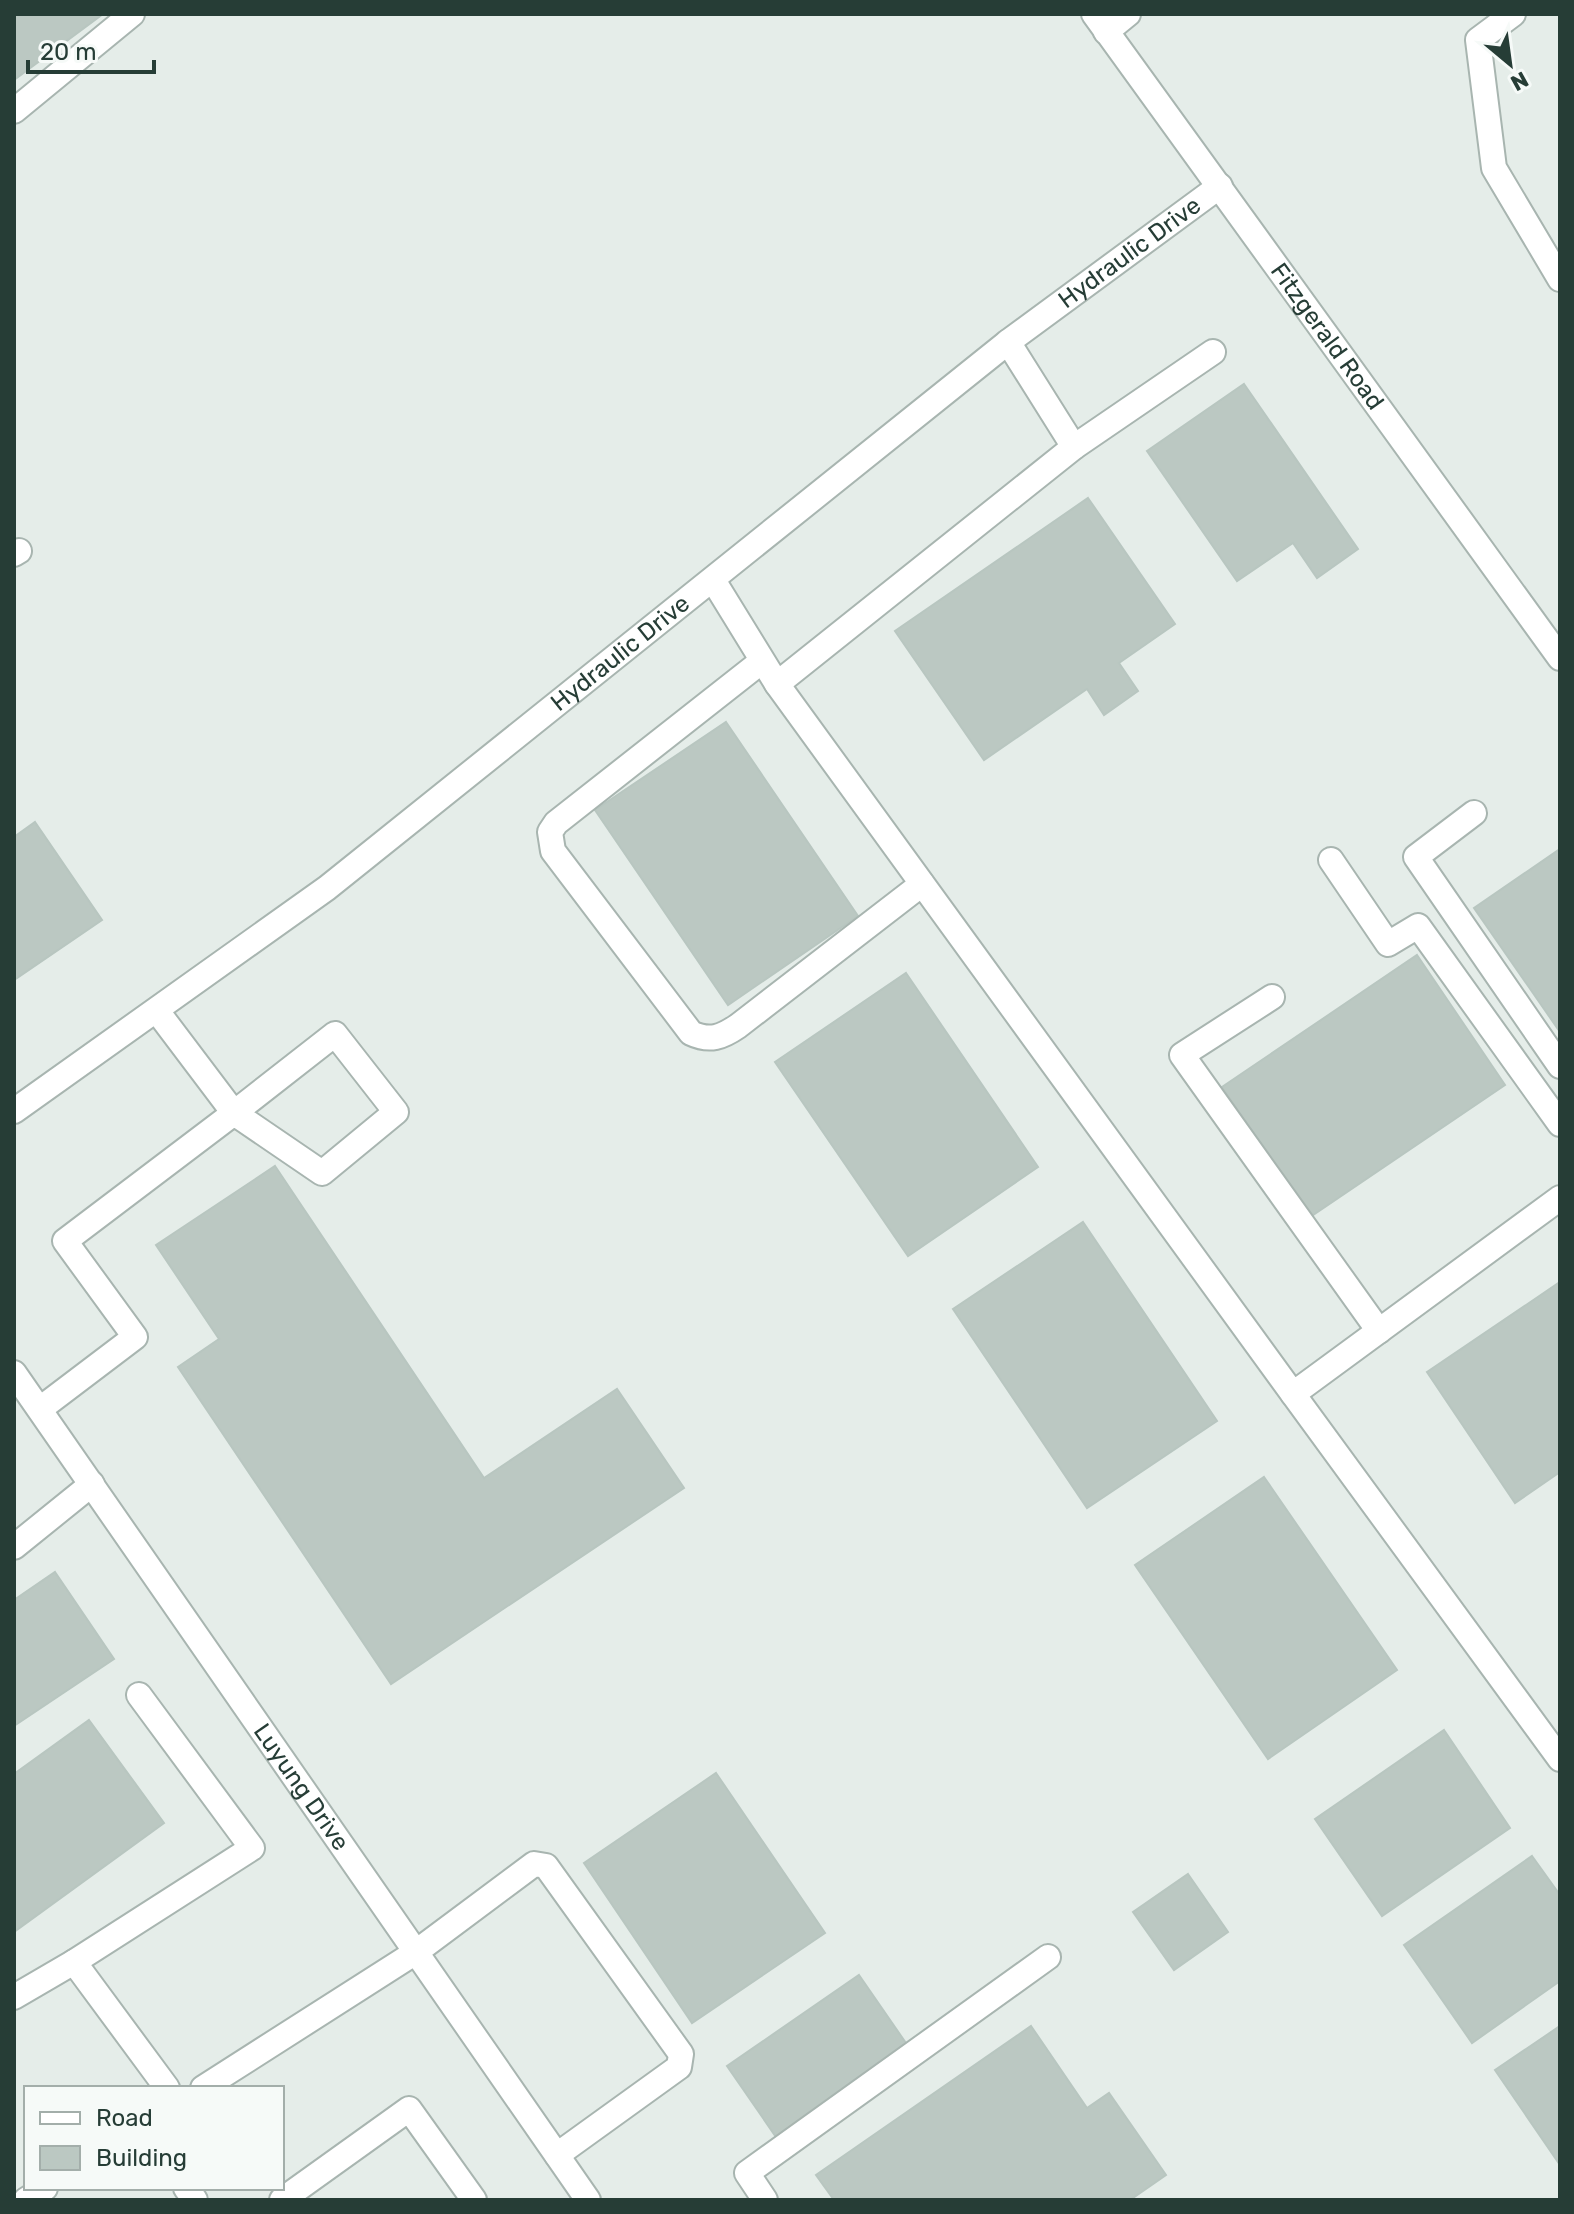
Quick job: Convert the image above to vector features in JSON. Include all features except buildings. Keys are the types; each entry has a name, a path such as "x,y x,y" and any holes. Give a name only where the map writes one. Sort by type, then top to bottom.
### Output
{"street":[{"path":"14,111 132,14"},
{"path":"1100,23 1128,14"},
{"path":"1513,14 1478,40 1494,168 1560,279"},
{"name":"Fitzgerald Road","path":"1100,23 1560,658"},
{"name":"Hydraulic Drive","path":"14,1111 327,888 1008,342 1220,186"},
{"path":"1008,342 1074,447"},
{"path":"777,684 1074,447 1213,352"},
{"path":"713,580 777,684 1293,1394 1557,1748"},
{"path":"762,661 556,823 550,832 553,851 691,1033 713,1039 738,1026 922,884"},
{"path":"1474,813 1416,857 1560,1066"},
{"path":"1331,860 1388,944 1418,926 1560,1124"},
{"path":"1272,997 1182,1055 1379,1331"},
{"path":"40,1409 135,1337 65,1241 234,1113 335,1034 396,1112 322,1173 234,1113 157,1011"},
{"path":"1293,1394 1560,1198"},
{"name":"Luyung Drive","path":"14,1373 588,2200"},
{"path":"14,1547 92,1484"},
{"path":"14,1997 252,1848 139,1695"},
{"path":"206,2086 416,1952 534,1864 546,1866 681,2054 679,2067 557,2155"},
{"path":"765,2200 747,2173 1048,1957"},
{"path":"74,1962 166,2086"},
{"path":"282,2200 409,2109 474,2200"}]}
